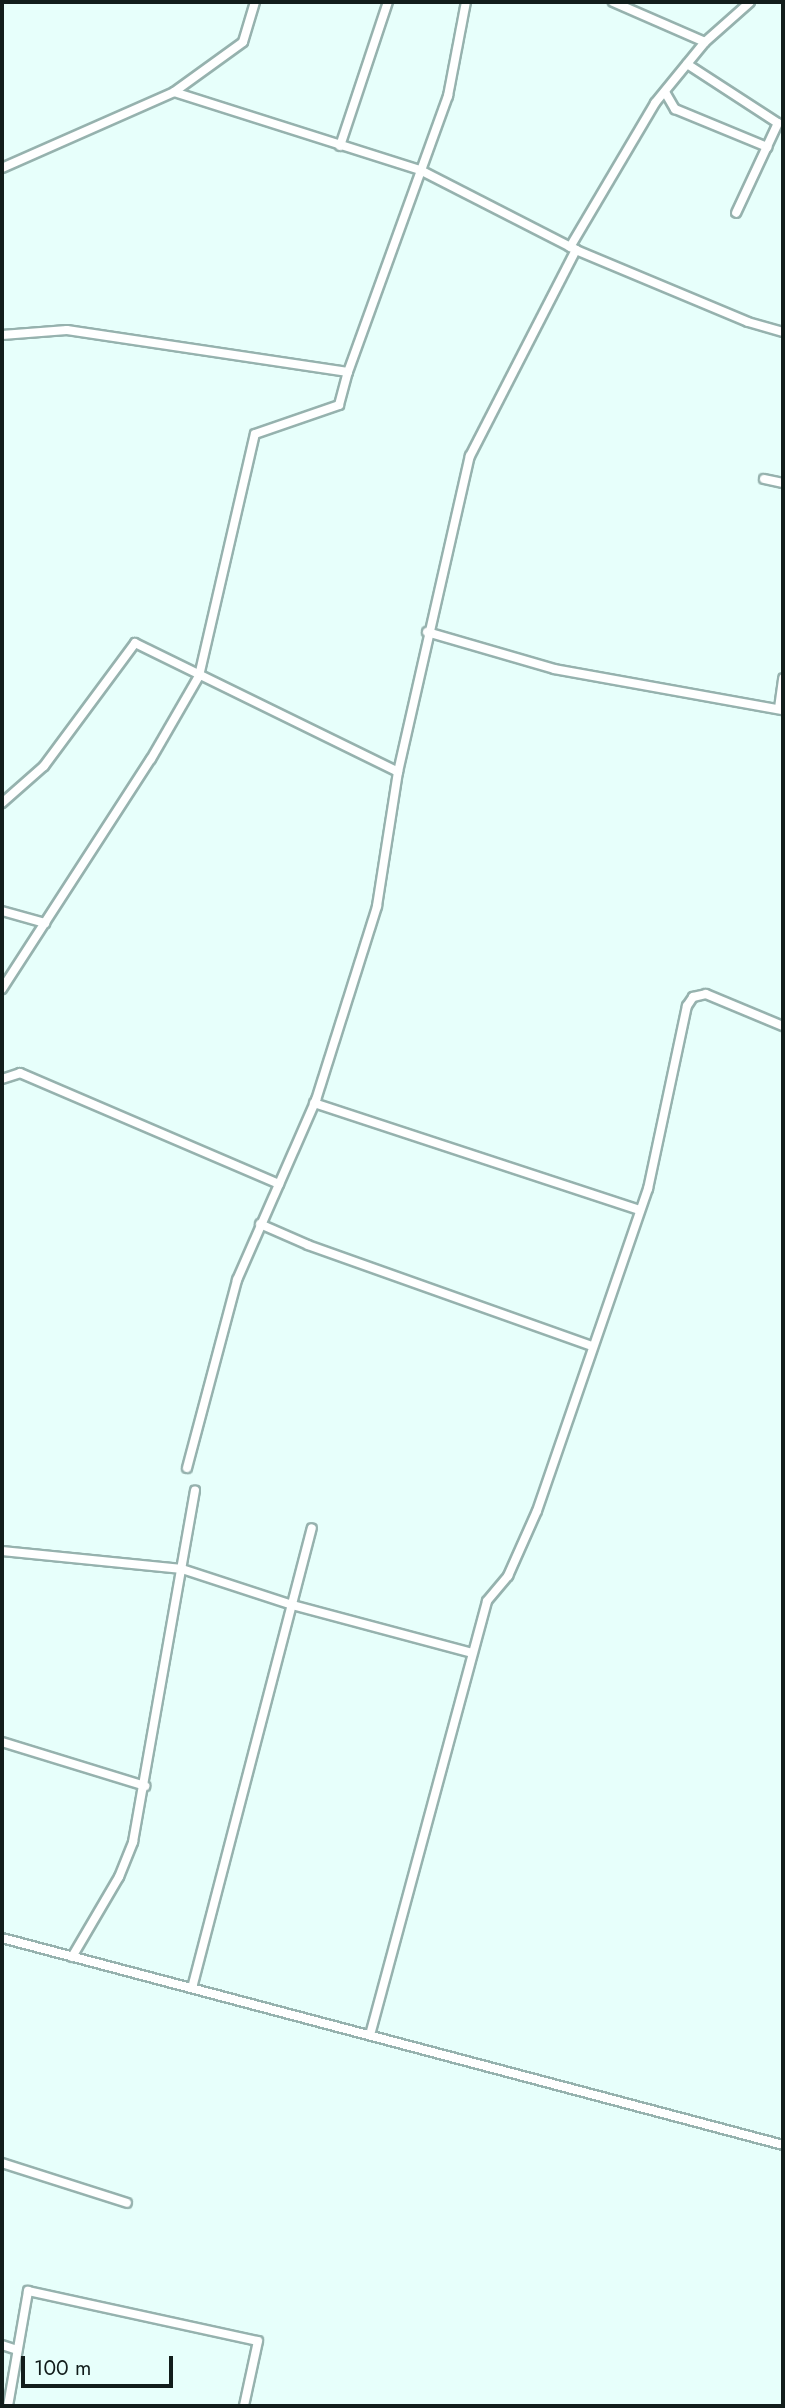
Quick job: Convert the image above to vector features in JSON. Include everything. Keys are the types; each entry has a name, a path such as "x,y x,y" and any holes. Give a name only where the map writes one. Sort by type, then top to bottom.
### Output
{"street":[{"path":"2,167 174,92 243,42 256,2"},
{"path":"340,146 388,2"},
{"path":"2,989 151,759 199,676 255,434 339,405 348,372 448,96 466,2"},
{"path":"613,2 705,42"},
{"path":"187,1468 234,1291 260,1224 314,1103 377,906 398,772 470,456 573,249 665,92 705,42 751,2"},
{"path":"687,64 737,100 775,120 767,147 736,213"},
{"path":"174,92 420,170 573,249 748,322 783,332"},
{"path":"665,92 675,109 767,147"},
{"path":"2,335 67,330 348,372"},
{"path":"764,479 783,483"},
{"path":"428,632 554,669 781,709 783,678"},
{"path":"2,803 44,766 135,643 398,772"},
{"path":"2,911 45,923"},
{"path":"370,2035 487,1601 508,1576 537,1511 640,1210 687,1006 694,997 706,994 783,1026"},
{"path":"2,1079 20,1073 279,1184"},
{"path":"314,1103 640,1210"},
{"path":"260,1224 308,1245 592,1346"},
{"path":"72,1957 119,1877 133,1842 145,1786 195,1490"},
{"path":"192,1988 312,1528"},
{"path":"2,1551 182,1569 292,1605 472,1653"},
{"path":"2,1742 145,1786"},
{"path":"2,1938 783,2146"},
{"path":"2,2163 127,2203"},
{"path":"8,2406 28,2291 258,2342 244,2406"},
{"path":"2,2344 18,2350"}]}
